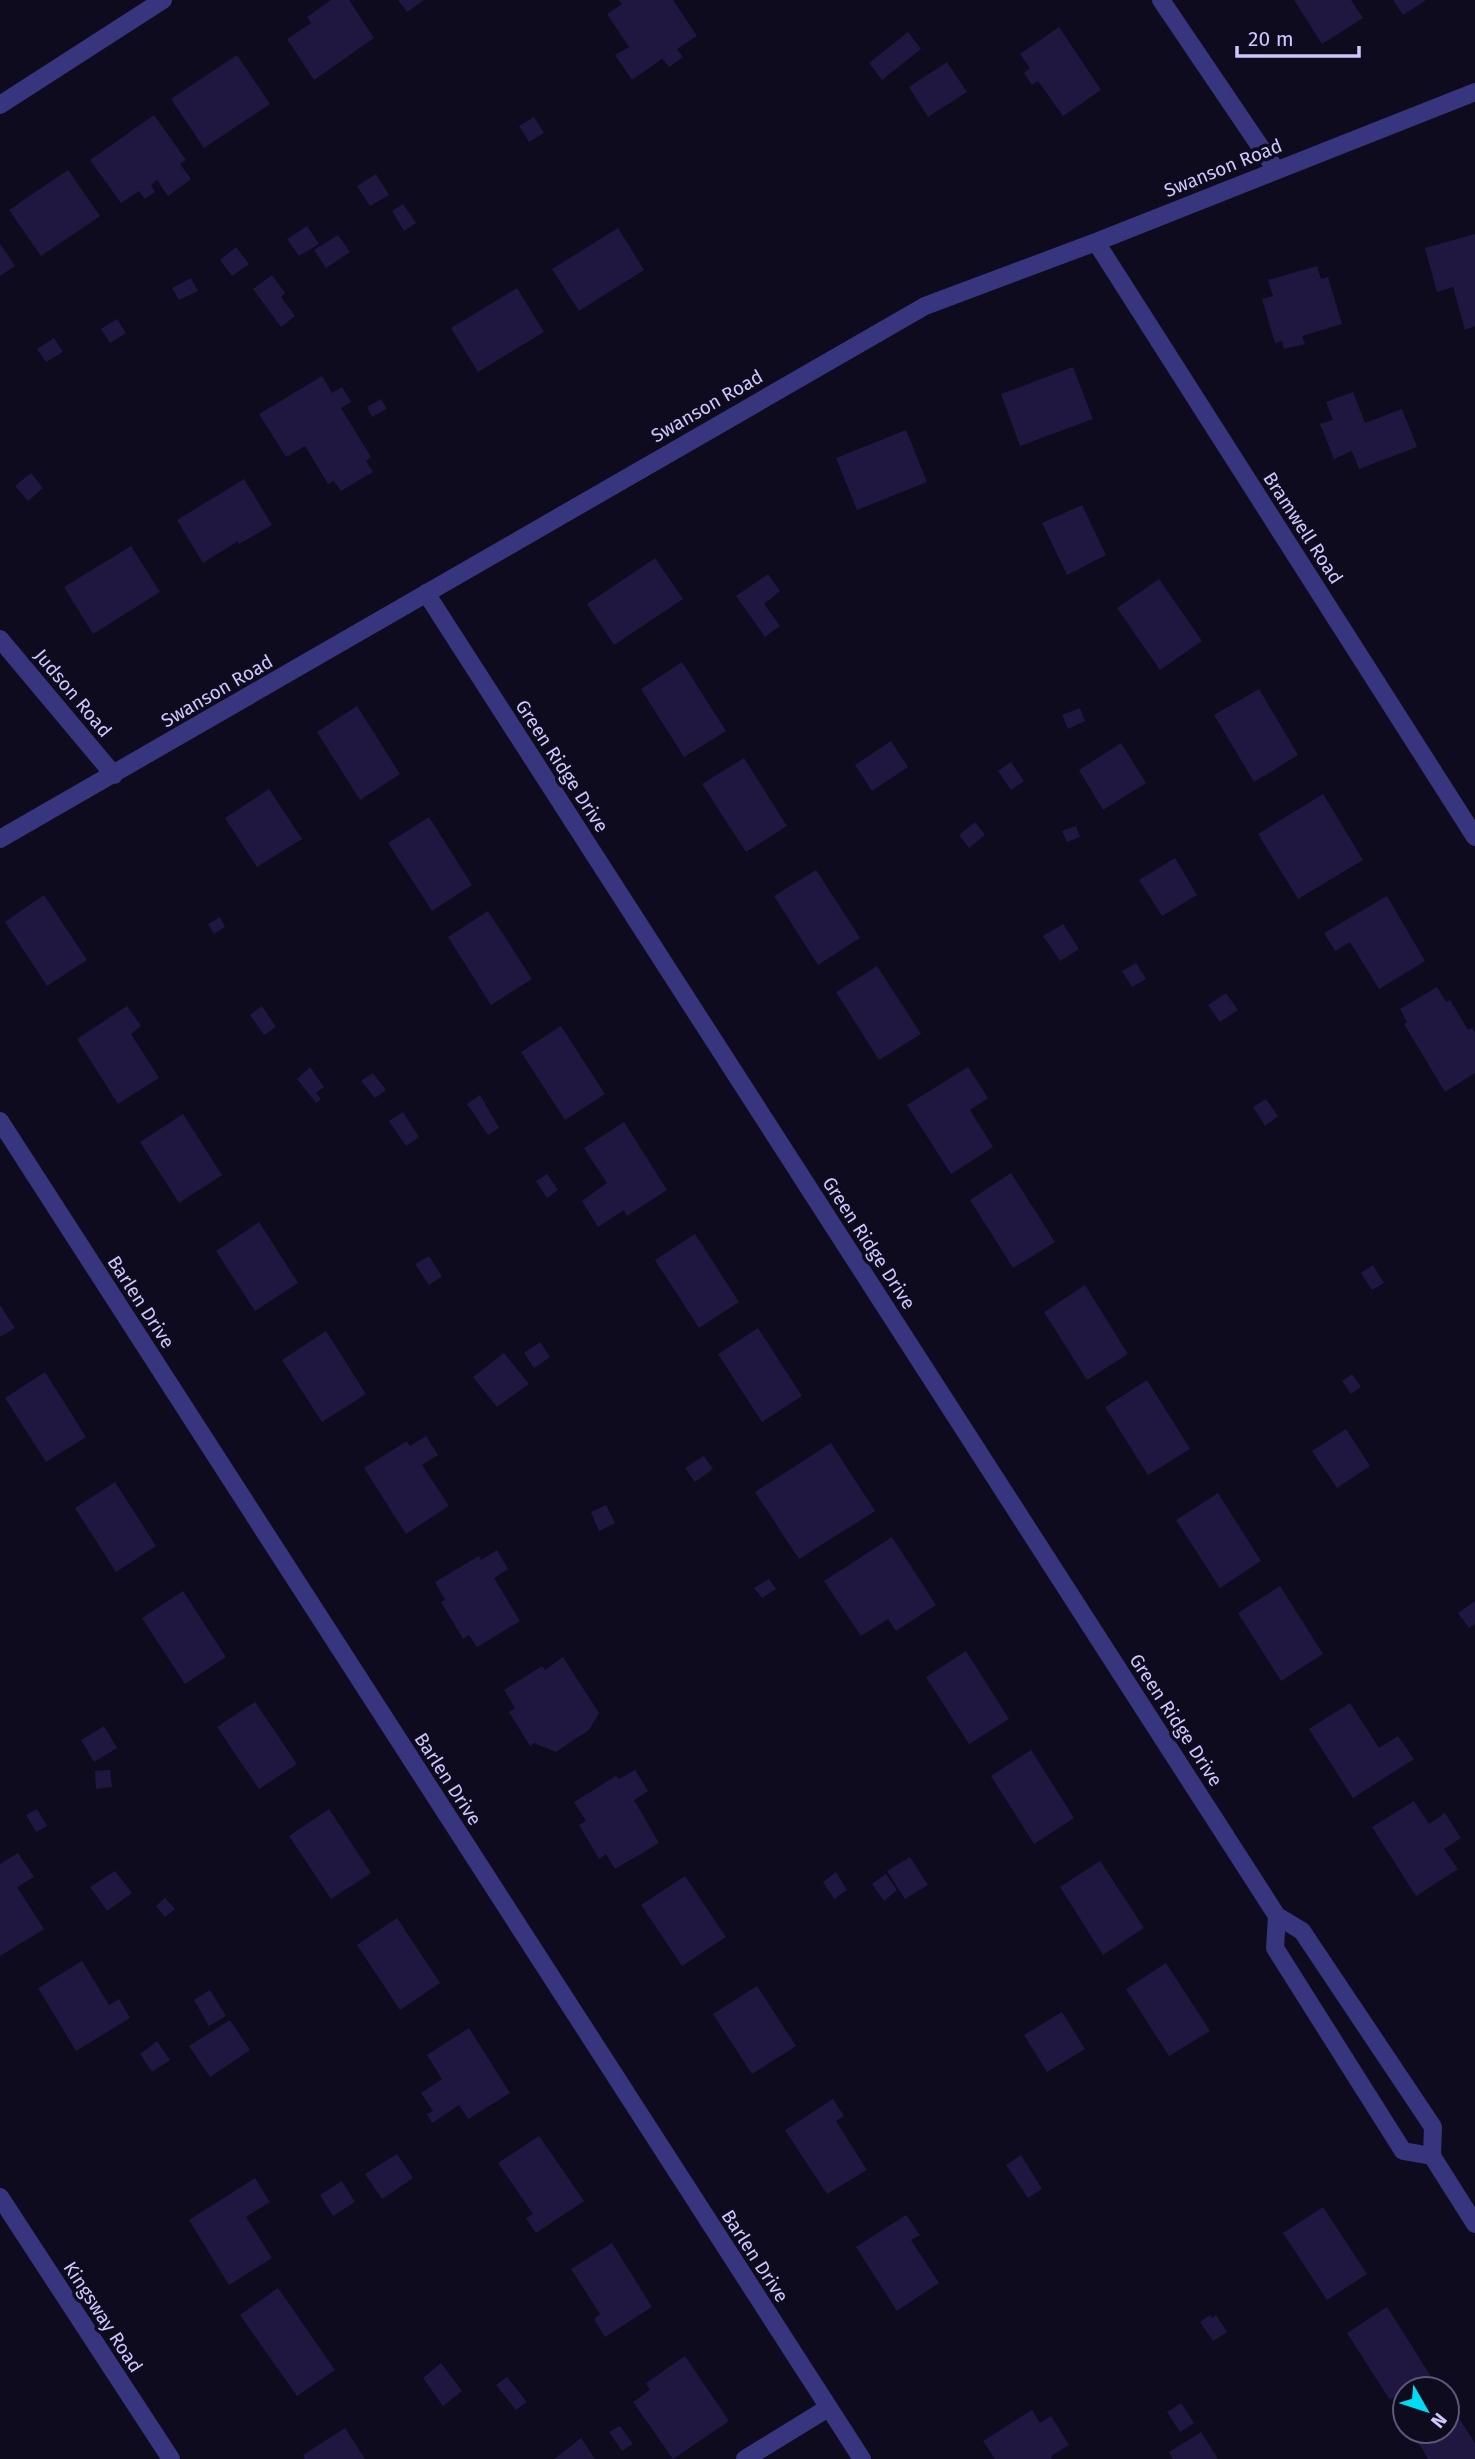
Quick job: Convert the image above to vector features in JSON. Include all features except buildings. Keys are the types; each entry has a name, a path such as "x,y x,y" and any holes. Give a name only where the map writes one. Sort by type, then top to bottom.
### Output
{"street":[{"path":"0,105 163,0"},
{"path":"1161,0 1276,170"},
{"name":"Swanson Road","path":"0,839 925,306 1096,242 1475,92"},
{"name":"Bramwell Road","path":"1096,242 1475,836"},
{"name":"Green Ridge Drive","path":"426,593 1277,1916 1302,1931 1419,2105 1433,2127 1432,2157 1475,2224"},
{"name":"Judson Road","path":"0,639 114,775"},
{"name":"Barlen Drive","path":"0,1121 862,2459"},
{"path":"1277,1916 1275,1948 1403,2151 1432,2157"},
{"name":"Kingsway Road","path":"0,2197 171,2459"},
{"path":"745,2459 828,2408"}]}
